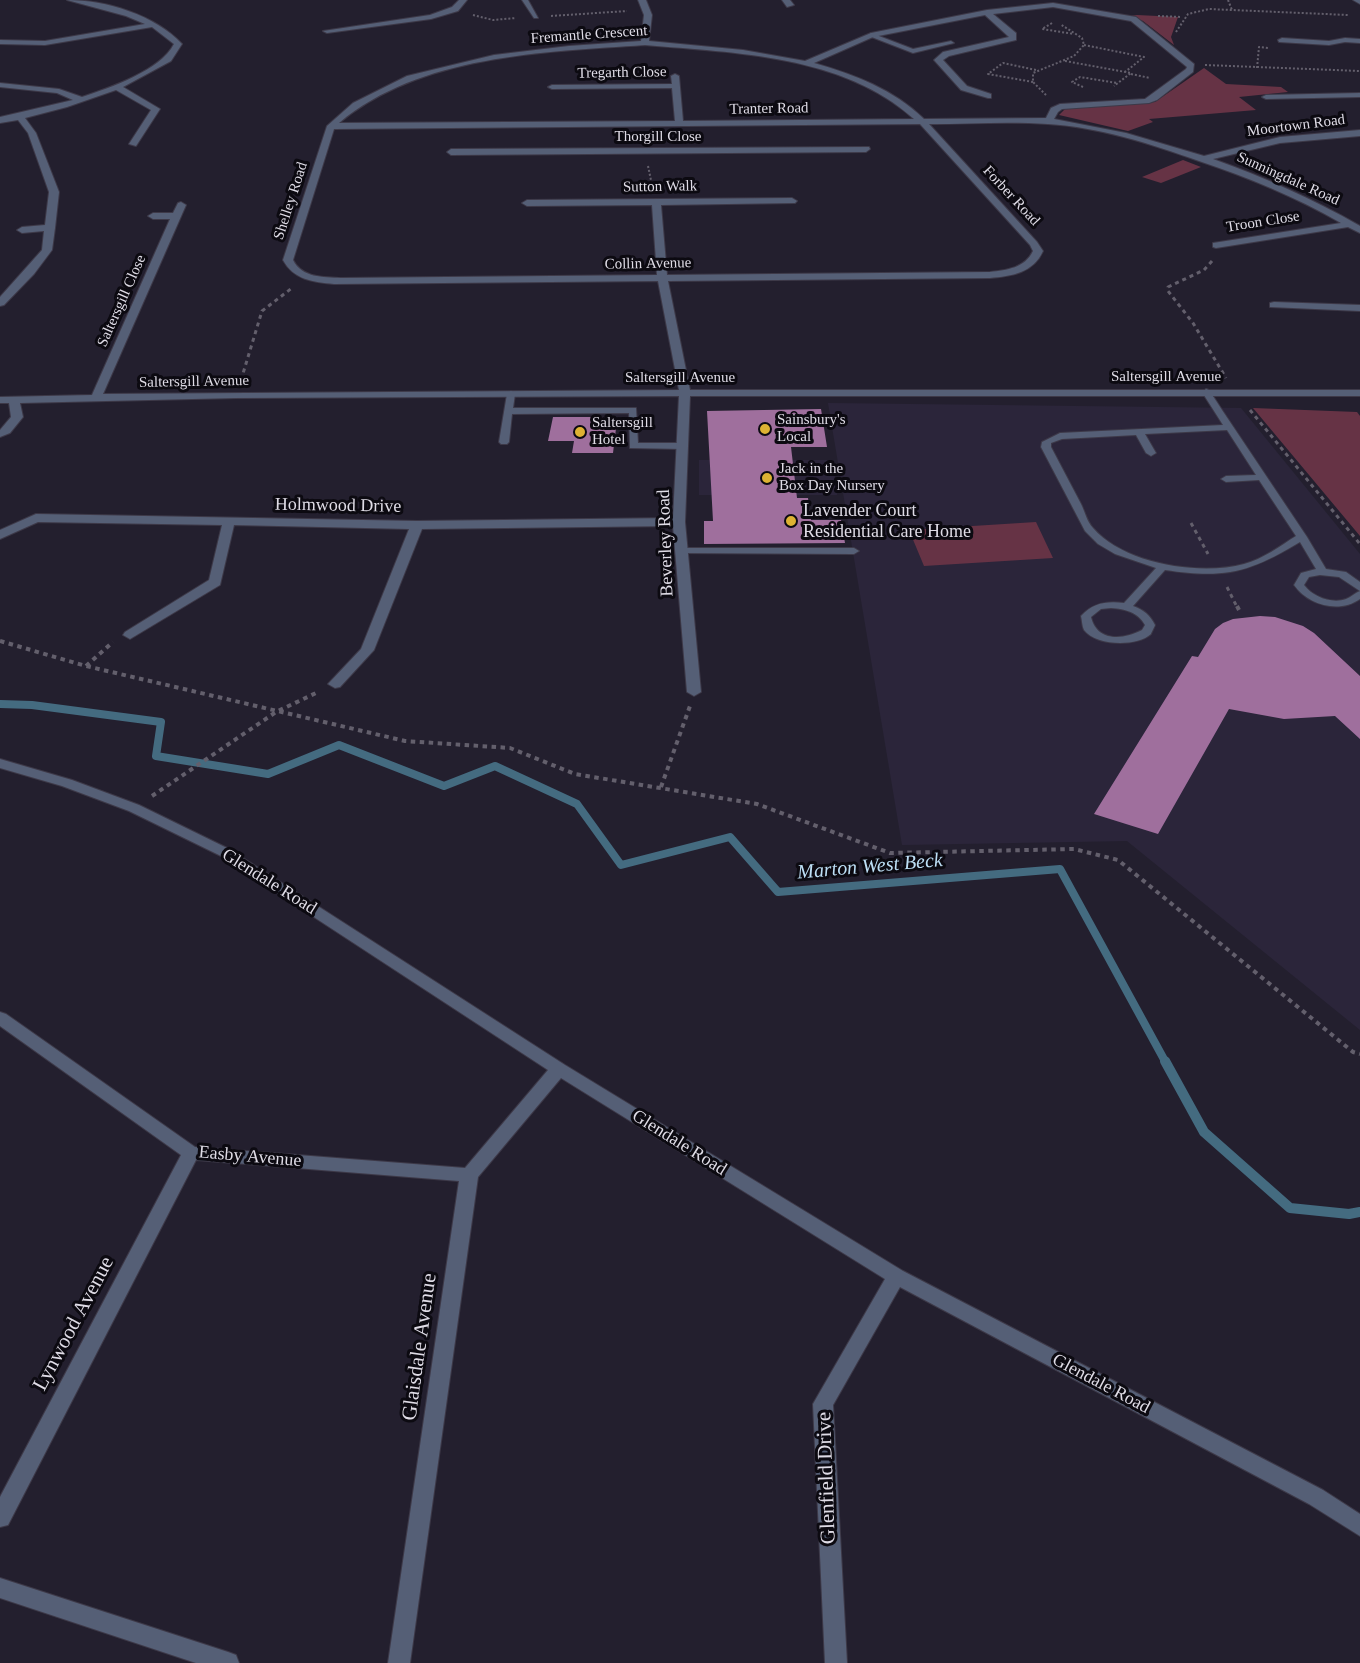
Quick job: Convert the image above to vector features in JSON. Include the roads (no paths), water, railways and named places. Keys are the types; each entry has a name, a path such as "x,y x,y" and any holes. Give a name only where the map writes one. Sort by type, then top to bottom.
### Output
{"street":[{"path":"0,120 20,117 81,100 117,87 170,58 178,44 169,34 135,15 71,0"},
{"path":"326,30 431,17 455,9 463,0"},
{"path":"645,43 649,15 642,0 648,0"},
{"path":"805,64 872,35 1051,2 1133,19 1172,48 1191,66 1190,70 1154,98 1060,107 1054,110 1049,122"},
{"path":"987,12 1013,35 1013,38 946,54 938,60 964,88 988,96"},
{"path":"0,42 45,43 153,26"},
{"path":"1282,40 1329,43 1344,40 1360,41"},
{"path":"0,53 16,42"},
{"name":"Fremantle Crescent","path":"331,126 356,105 380,92 410,78 450,66 531,52 645,43 761,55 805,64 850,77 872,87 893,98 922,121"},
{"name":"Tregarth Close","path":"675,76 679,123"},
{"path":"0,85 59,91 81,100"},
{"name":"Tregarth Close","path":"552,87 676,86"},
{"path":"117,87 156,109 133,144"},
{"name":"Tregarth Close","path":"567,87 567,97"},
{"path":"1266,97 1360,95"},
{"path":"0,302 30,272 46,250 54,192 32,133 20,117"},
{"name":"Forber Road","path":"922,121 1038,251 1036,258 1029,265 1018,270 990,275"},
{"name":"Tranter Road","path":"331,126 644,137 679,123 1049,122 1092,127 1202,159"},
{"name":"Shelley Road","path":"307,277 290,266 288,260 331,126"},
{"name":"Moortown Road","path":"1202,159 1251,143 1307,136 1360,133"},
{"name":"Thorgill Close","path":"451,152 644,137 866,149"},
{"name":"Sunningdale Road","path":"1202,159 1283,190 1356,227"},
{"name":"Sutton Walk","path":"527,203 792,201"},
{"name":"Beverley Road","path":"656,202 662,278 685,393 679,522 694,692"},
{"name":"Saltersgill Close","path":"96,399 181,205"},
{"path":"153,216 177,216"},
{"name":"Troon Close","path":"1216,245 1356,227"},
{"path":"22,230 50,228"},
{"name":"Collin Avenue","path":"307,277 341,281 990,275"},
{"path":"1274,305 1360,308"},
{"name":"Saltersgill Avenue","path":"0,400 236,395 1360,393"},
{"path":"0,434 6,431 17,417 14,400"},
{"name":"Holmwood Drive","path":"0,535 36,518 417,525 679,522"},
{"path":"130,635 215,582 229,522"},
{"path":"335,684 367,650 417,525"},
{"name":"Glendale Road","path":"0,763 67,783 134,808 224,852 559,1069 896,1276 1316,1497 1360,1526"},
{"name":"Easby Avenue","path":"0,1018 191,1152 470,1175"},
{"path":"470,1175 559,1069"},
{"name":"Lynwood Avenue","path":"0,1518 191,1152"},
{"name":"Glaisdale Avenue","path":"399,1663 470,1175"},
{"name":"Glenfield Drive","path":"836,1663 823,1404 896,1276"},
{"path":"0,1588 228,1663"}],"lane":[{"path":"525,0 536,17"},
{"path":"872,35 912,51 951,43"},
{"path":"1206,392 1322,571"},
{"path":"504,442 511,394"},
{"path":"508,411 633,410 633,446 683,446"},
{"path":"1229,427 1060,436 1047,442 1047,447 1088,529 1104,544 1129,556 1163,566 1209,571 1244,567 1269,557 1302,537"},
{"path":"1139,431 1151,453"},
{"path":"1226,479 1262,477"},
{"path":"681,550 854,551"},
{"path":"1126,607 1136,610 1149,621 1148,632 1142,636 1123,640 1102,636 1088,627 1086,616 1097,607 1126,607 1163,566"},
{"path":"1360,588 1349,577 1322,571 1312,572 1300,579 1299,585 1308,595 1316,599 1337,603 1354,600 1360,594"}],"waterway":[{"name":"Marton West Beck","path":"0,704 32,705 161,722 156,756 268,774 339,745 444,786 495,766 577,804 621,865 730,837 778,892 1060,869 1166,1063"},
{"name":"Marton West Beck","path":"1165,1061 1204,1132 1290,1208 1349,1214 1360,1212"}],"place":[{"name":"Sainsbury's Local","path":"765,429"},
{"name":"Saltersgill Hotel","path":"580,432"},
{"name":"Jack in the Box Day Nursery","path":"767,478"},
{"name":"Lavender Court Residential Care Home","path":"791,521"}]}
